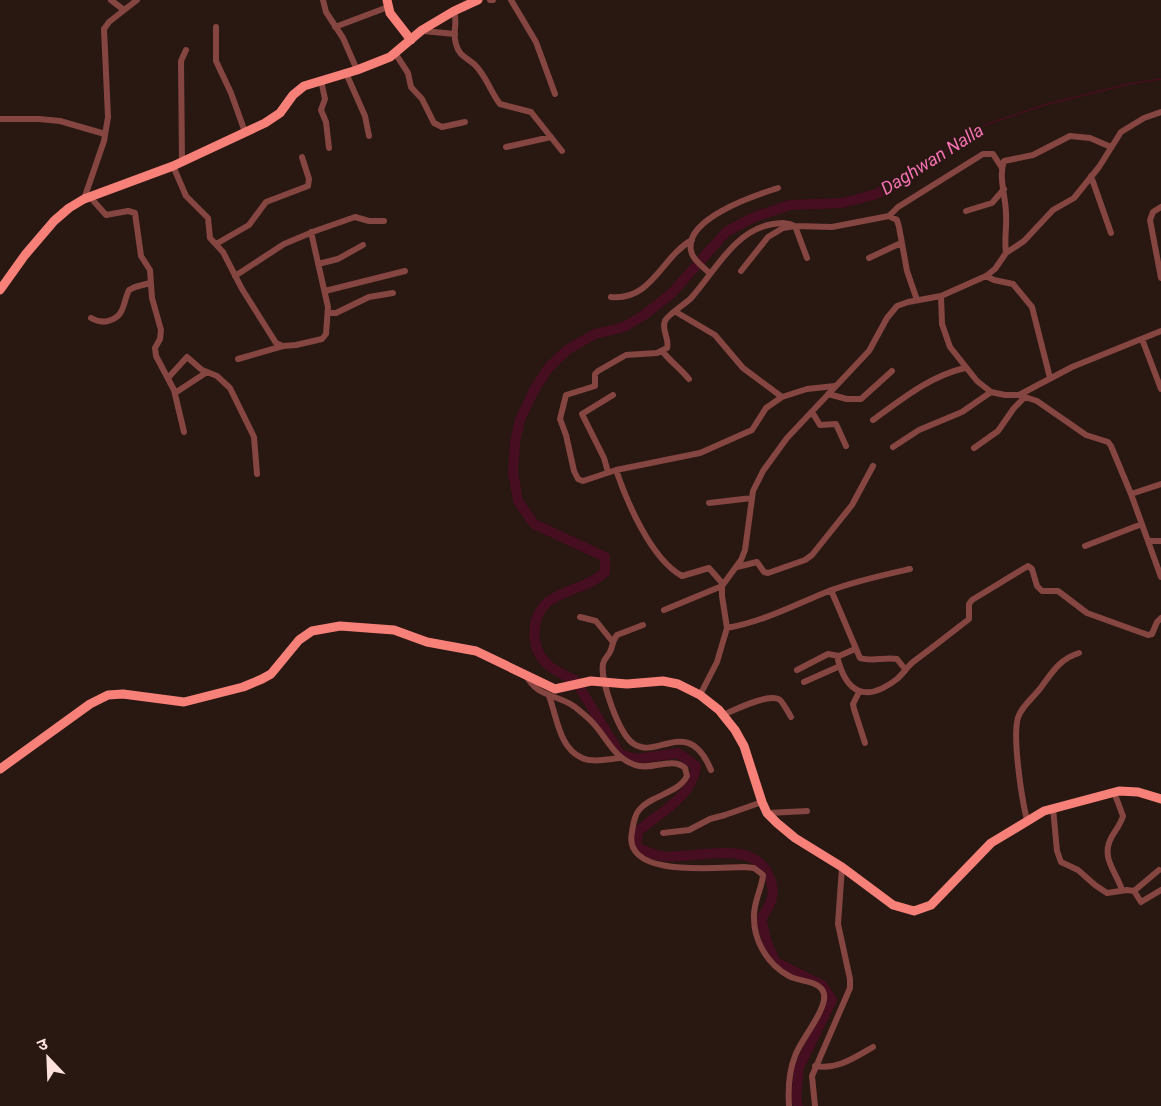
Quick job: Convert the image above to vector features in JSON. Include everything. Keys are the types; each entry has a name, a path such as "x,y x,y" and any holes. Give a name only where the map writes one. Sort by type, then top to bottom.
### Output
{"main road":[{"path":"0,290 54,221 69,208 87,198 173,166 273,119 298,90 321,80 357,70 395,53 422,30 478,0"},
{"path":"387,4 394,19 411,40"},
{"path":"0,770 90,704 108,695 123,694 184,702 243,687 271,674 299,640 312,632 321,628 350,626 394,630 427,642 476,651 555,689 591,681 627,684 670,682 700,695 723,715 744,746 767,813 795,838 842,867 893,905 907,910 919,910 936,900 991,843 1027,820 1053,808 1129,790 1161,798"}],"street":[{"path":"111,0 124,10"},
{"path":"137,0 104,30 108,101 105,134 87,198 106,215 131,211 135,213 141,256 150,270 150,283 160,330 155,353 175,393 184,432"},
{"path":"323,0 326,12 343,38 357,70"},
{"path":"511,0 532,34 555,94"},
{"path":"335,27 387,4"},
{"path":"454,11 455,44 459,53 475,64 500,104 531,112 562,151"},
{"path":"216,27 216,61 245,132"},
{"path":"422,30 455,34"},
{"path":"182,162 181,61 186,50"},
{"path":"395,53 408,74 411,87 422,99 434,123 442,127 465,122"},
{"path":"346,74 365,116 369,136"},
{"path":"321,80 325,99 321,110 326,122 329,148"},
{"path":"700,695 717,663 728,628 722,596 723,585 745,550 752,498 757,481 796,428 869,351 892,310 903,303 941,296 986,276 995,269 1006,253 1024,241 1053,210 1074,198 1121,132 1144,118 1161,112"},
{"path":"0,119 60,121 105,134"},
{"path":"1002,168 1006,159 1030,156 1070,136 1097,140 1112,147"},
{"path":"506,147 551,137"},
{"path":"836,386 807,389 782,397 766,408 754,429 700,453 616,470 583,481 578,479 574,471 560,419 567,395 594,387 597,383 596,372 630,354 662,351 668,346 665,320 691,298 736,243 754,229 781,223 795,226 832,227 889,216 898,207 983,154 993,154 1002,168 1006,253"},
{"path":"216,244 249,225 266,202 308,186 310,182 302,158"},
{"path":"173,166 186,196 208,218 210,238 223,252 273,340 284,346"},
{"path":"1091,176 1111,233"},
{"path":"710,274 694,258 691,251 692,240 699,228 720,212 755,195 778,188"},
{"path":"966,211 992,203 1004,189"},
{"path":"1161,207 1153,212 1150,220 1161,278"},
{"path":"889,216 897,220 907,271 917,300"},
{"path":"235,276 284,244 311,232 355,218 369,221 384,220"},
{"path":"795,226 807,258"},
{"path":"741,272 768,237 783,228 795,226"},
{"path":"238,360 325,337 329,313 311,232"},
{"path":"611,297 631,294 648,286 680,248 692,240"},
{"path":"869,258 901,243"},
{"path":"318,264 333,261 363,245"},
{"path":"325,291 405,271"},
{"path":"986,276 1013,284 1032,307 1050,378"},
{"path":"91,318 102,322 114,320 122,313 129,291 150,283"},
{"path":"329,313 344,309 369,297 393,293"},
{"path":"941,296 944,331 950,347 977,381 991,392 1022,396 1037,401 1086,435 1108,442 1131,494 1161,576"},
{"path":"676,312 715,335 743,368 782,397"},
{"path":"974,448 998,431 1022,396 1050,378 1161,331"},
{"path":"1142,339 1161,389"},
{"path":"662,351 689,379"},
{"path":"168,378 187,357 227,384 254,437 257,474"},
{"path":"873,420 931,380 947,372 965,368"},
{"path":"828,394 847,399 861,399 892,371"},
{"path":"175,393 207,372"},
{"path":"893,447 919,430 962,412 991,392"},
{"path":"608,472 604,458 582,414 613,395"},
{"path":"812,412 820,425 836,424 846,446"},
{"path":"736,567 755,562 764,572 768,573 809,557 852,505 873,466"},
{"path":"616,470 627,501 660,556 682,576 709,568 723,585"},
{"path":"1131,494 1161,484"},
{"path":"709,503 752,498"},
{"path":"1084,546 1142,524"},
{"path":"1148,541 1161,541"},
{"path":"837,656 850,685 859,692 876,692 899,678 905,669 969,619 969,604 972,600 1028,566 1032,569 1036,585 1040,589 1046,592 1058,591 1087,613 1148,635 1152,634 1161,618"},
{"path":"728,628 761,621 831,590 910,569"},
{"path":"664,610 723,585"},
{"path":"831,590 855,649 862,660 886,657 897,659 905,669"},
{"path":"580,617 599,623 612,641"},
{"path":"644,625 620,633 612,641 611,650 603,664 604,682 620,726 631,742 642,747 658,746 672,741 688,743 702,753 711,770"},
{"path":"797,670 828,654 837,656 855,649"},
{"path":"1027,820 1016,743 1017,720 1020,712 1055,666 1079,653"},
{"path":"804,682 840,666"},
{"path":"526,674 532,685 549,696 572,705 592,721 621,758"},
{"path":"859,692 853,705 865,743"},
{"path":"549,696 561,736 579,756 593,760 621,758 642,767 678,764 685,768 687,772 681,784 645,805 638,812 630,839 632,848 638,856 644,860 672,867 744,867 759,871 763,877 754,914 759,943 764,953 788,976 814,983 822,989 824,1002 794,1059 789,1106"},
{"path":"723,715 748,704 775,698 780,700 791,717"},
{"path":"1114,792 1123,816 1109,843 1107,857 1122,890"},
{"path":"663,833 689,830 710,819 762,802"},
{"path":"1053,808 1059,859 1078,870 1102,891 1110,893 1122,890 1134,891 1159,870"},
{"path":"767,813 807,811"},
{"path":"815,1106 812,1085 815,1066 850,988 837,924 842,867"},
{"path":"1134,891 1141,902 1161,890"},
{"path":"815,1066 837,1066 873,1047"}],"waterway":[{"name":"Daghwan Nalla","path":"893,187 987,124 1044,105 1129,84 1161,79"},
{"name":"Daghwan Nalla","path":"798,1106 796,1097 799,1067 832,1000 822,985 775,962 761,919 770,903 773,888 761,864 750,857 737,854 662,856 636,847 638,831 682,795 694,777 696,766 678,753 636,759 620,754 575,680 553,669 537,650 535,624 542,608 555,597 599,577 605,572 605,557 534,524 518,501 513,472 515,442 520,420 534,390 549,367 567,350 595,334 624,327 644,315 671,294 726,232 752,218 790,205 842,203 893,187"}]}
